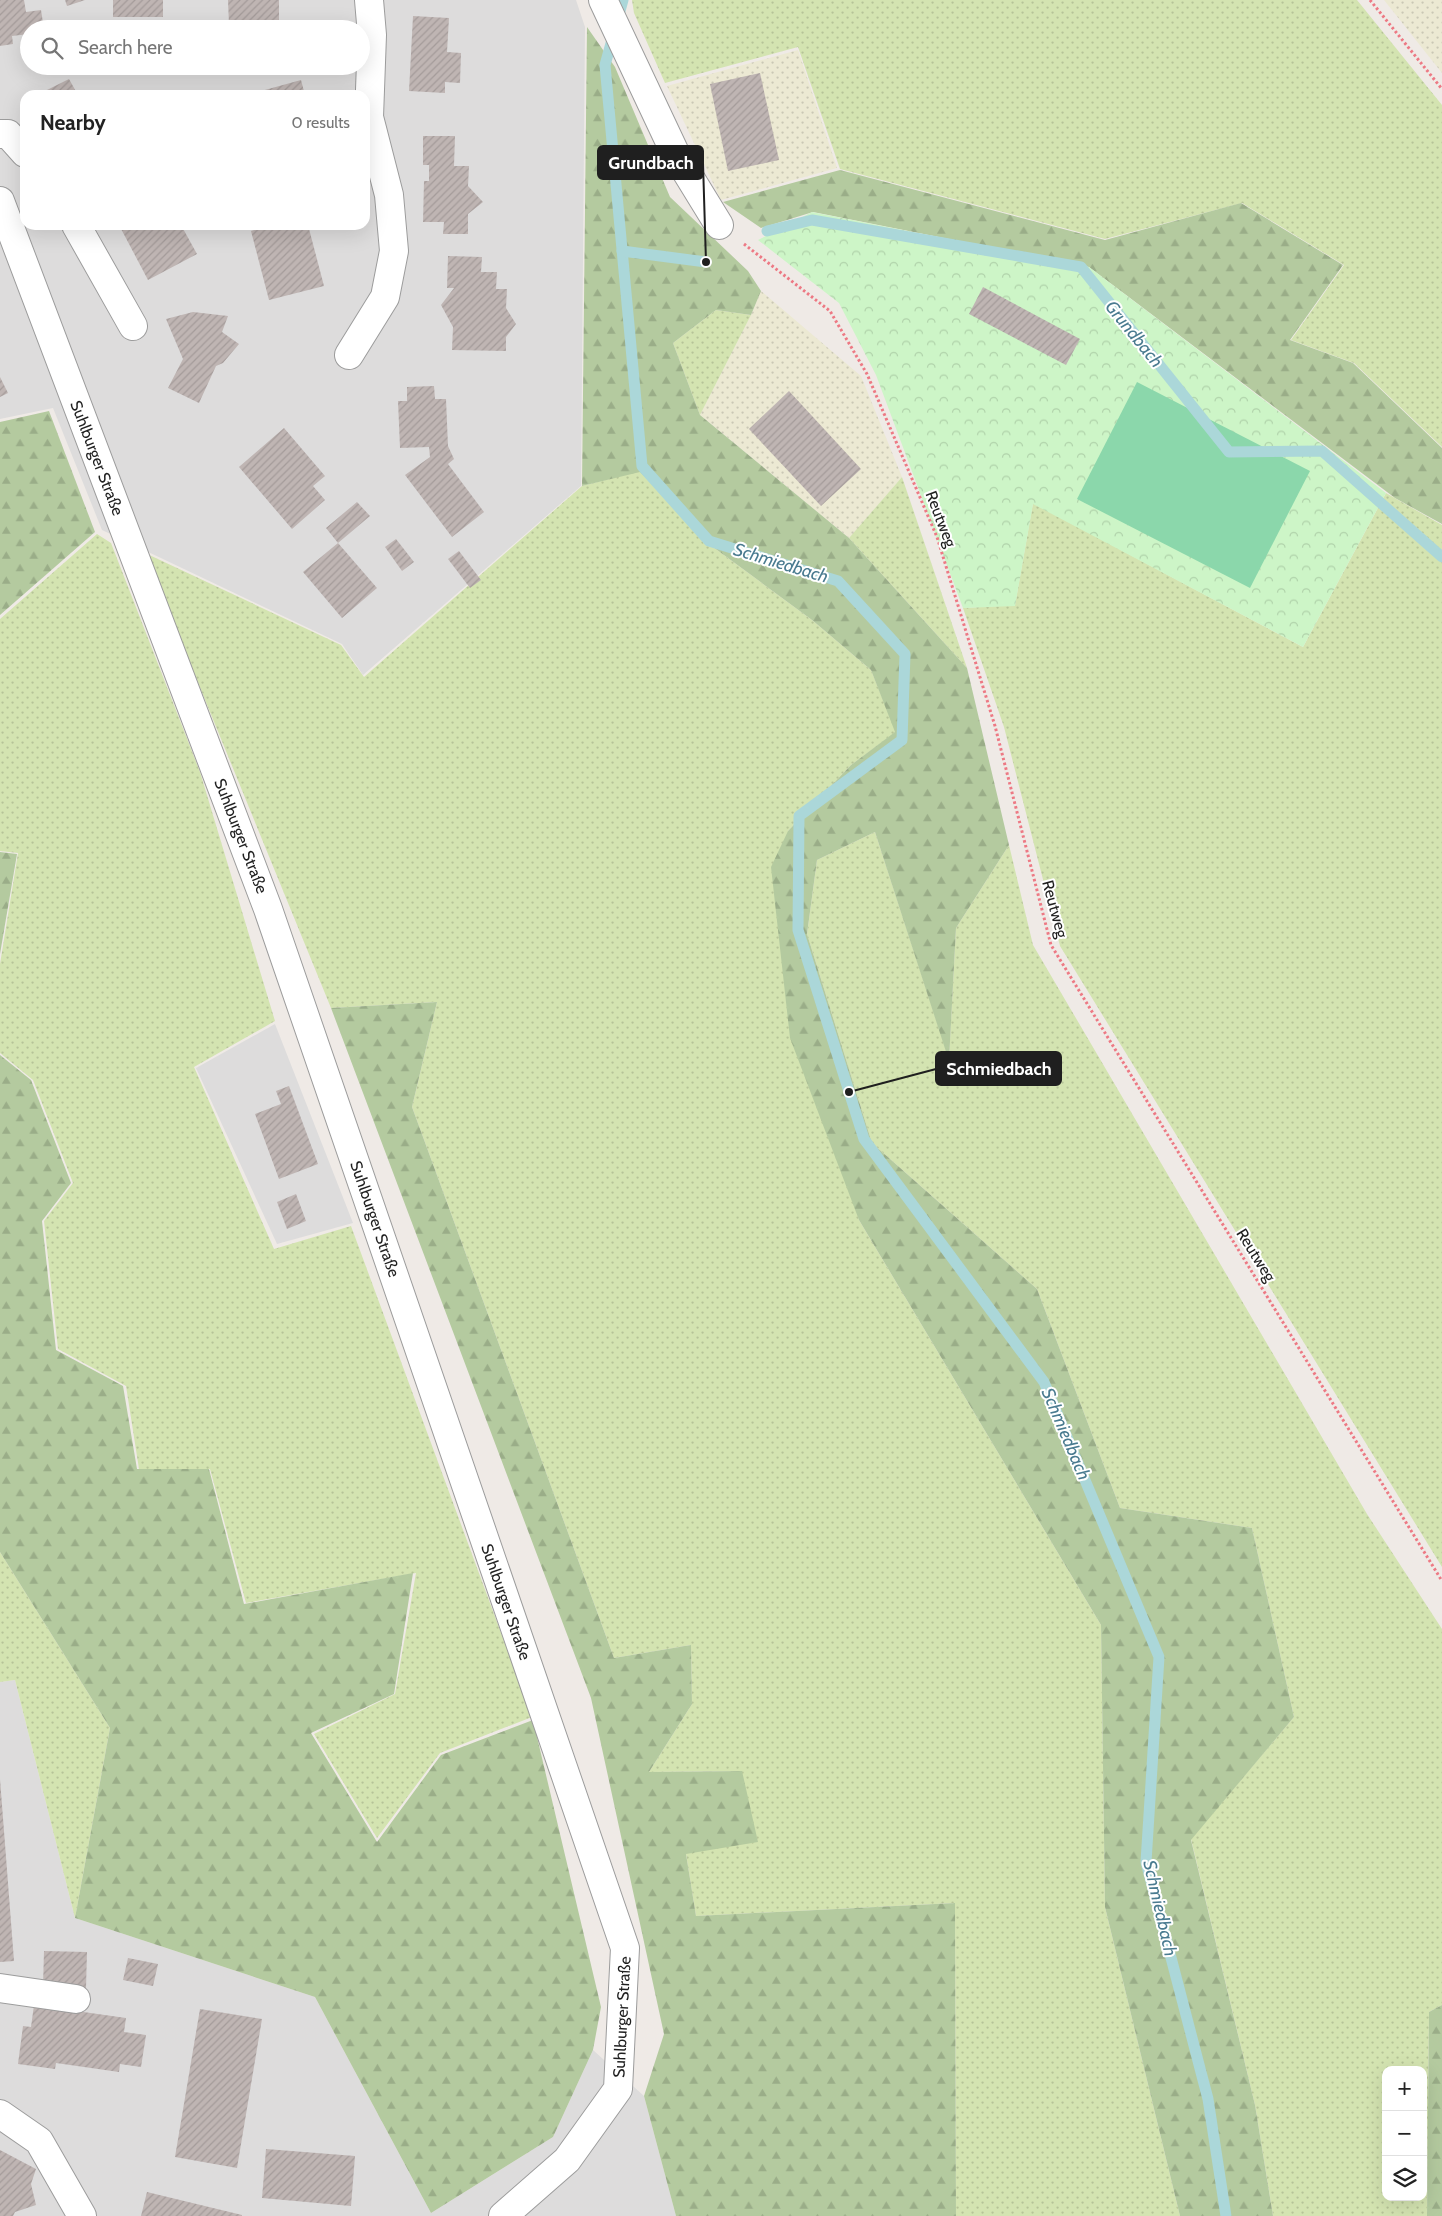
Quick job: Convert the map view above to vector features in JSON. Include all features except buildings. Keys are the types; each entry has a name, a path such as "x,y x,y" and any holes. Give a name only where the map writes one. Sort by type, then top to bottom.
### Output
{"street":[{"path":"369,0 372,35 370,90"},
{"path":"604,0 676,155 719,225"},
{"path":"349,355 385,297 394,251 389,195 370,121"},
{"path":"0,134 8,134 20,147"},
{"name":"Suhlburger Straße","path":"0,201 268,909 625,1948 618,2089 567,2160 503,2216"},
{"path":"79,230 133,326"},
{"path":"0,1988 76,1999"},
{"path":"0,2114 39,2141 82,2216"}],"path":[{"path":"1370,0 1442,89"},
{"name":"Reutweg","path":"719,225 830,311 867,374 937,537 995,726 1051,946 1442,1581"}],"shaded area":[{"path":"0,0 576,0 585,27 581,486 363,675 342,644 102,530 53,408 0,419"},
{"path":"1384,0 1442,0 1442,73"},
{"path":"798,50 837,168 721,200 667,86"},
{"path":"761,291 861,376 902,477 849,538 700,415 751,315"},
{"path":"275,1024 353,1223 277,1244 196,1068"},
{"path":"15,1680 75,1918 315,1997 431,2213 553,2137 593,2050 644,2096 676,2216 0,2216 0,1682"}],"green space":[{"path":"632,0 1357,0 1442,105 1442,447 1354,363 1291,340 1344,265 1242,203 1105,239 840,169 798,47 665,83 634,13"},
{"path":"587,27 615,67 670,197 748,271 761,291 751,315 716,310 673,343 700,415 849,538 967,668 1009,845 956,928 949,1061 875,832 817,860 807,934 872,1143 1037,1289 1120,1508 1252,1528 1294,1717 1191,1840 1255,2105 1273,2216 1180,2216 1105,1907 1101,1625 859,1220 790,1038 771,867 788,831 851,765 895,732 871,670 812,620 713,547 640,472 582,486"},
{"path":"840,170 1105,240 1241,203 1343,265 1290,340 1353,363 1442,448 1442,524 1395,498 1089,267 813,212 761,228 723,202"},
{"path":"812,212 1089,267 1386,493 1303,647 1033,504 1015,606 963,608 876,375 839,303 758,240"},
{"path":"716,310 751,315 700,415 673,343"},
{"path":"1137,382 1310,471 1250,588 1077,499"},
{"path":"49,411 95,532 0,615 0,422"},
{"path":"640,471 713,547 812,620 871,670 896,732 851,765 788,831 859,1220 1101,1625 1105,1907 1180,2216 956,2216 955,1903 696,1916 686,1854 742,1771 649,1772 692,1704 691,1645 614,1658 412,1107 437,1002 331,1008 145,553 341,645 364,677 582,486"},
{"path":"902,477 967,668 849,538"},
{"path":"1386,493 1442,525 1442,1567 1060,946 1004,727 963,608 1015,605 1033,503 1303,647"},
{"path":"97,534 111,543 200,772 275,1021 194,1067 274,1249 351,1226 532,1717 440,1753 377,1838 314,1734 395,1694 416,1573 246,1603 210,1469 139,1469 126,1386 58,1349 44,1221 73,1183 33,1080 0,1053 0,964 18,853 0,851 0,619"},
{"path":"875,832 949,1059 956,928 1009,845 1033,945 1367,1514 1442,1629 1442,2005 1429,2012 1427,2216 1273,2216 1255,2105 1191,1839 1294,1717 1252,1528 1120,1508 1037,1289 872,1143 807,934 817,860"},
{"path":"0,852 17,854 0,954"},
{"path":"437,1002 412,1107 614,1658 691,1645 692,1704 649,1772 742,1771 758,1842 686,1854 696,1916 955,1903 956,2216 676,2216 644,2096 664,2034 591,1698 331,1008"},
{"path":"0,1055 31,1080 71,1183 42,1221 56,1350 123,1386 137,1469 209,1469 244,1604 413,1573 394,1694 311,1733 377,1842 441,1755 533,1720 601,2007 593,2050 553,2137 431,2213 315,1997 75,1918 110,1728 0,1552"},
{"path":"0,1552 110,1728 75,1918 15,1680 0,1682"},
{"path":"1442,2005 1442,2216 1427,2216 1429,2012"}],"waterway":[{"name":"Schmiedbach","path":"623,0 605,65 642,466 709,541 838,581 905,654 902,740 799,816 798,930 864,1139 1044,1382 1159,1657 1146,1862 1208,2099 1226,2216"},
{"name":"Grundbach","path":"767,231 812,220 1081,267 1229,452 1322,451 1442,557"},
{"name":"Grundbach","path":"622,251 706,262"}],"place":[{"name":"Grundbach","path":"706,262"},
{"name":"Schmiedbach","path":"849,1092"}]}
